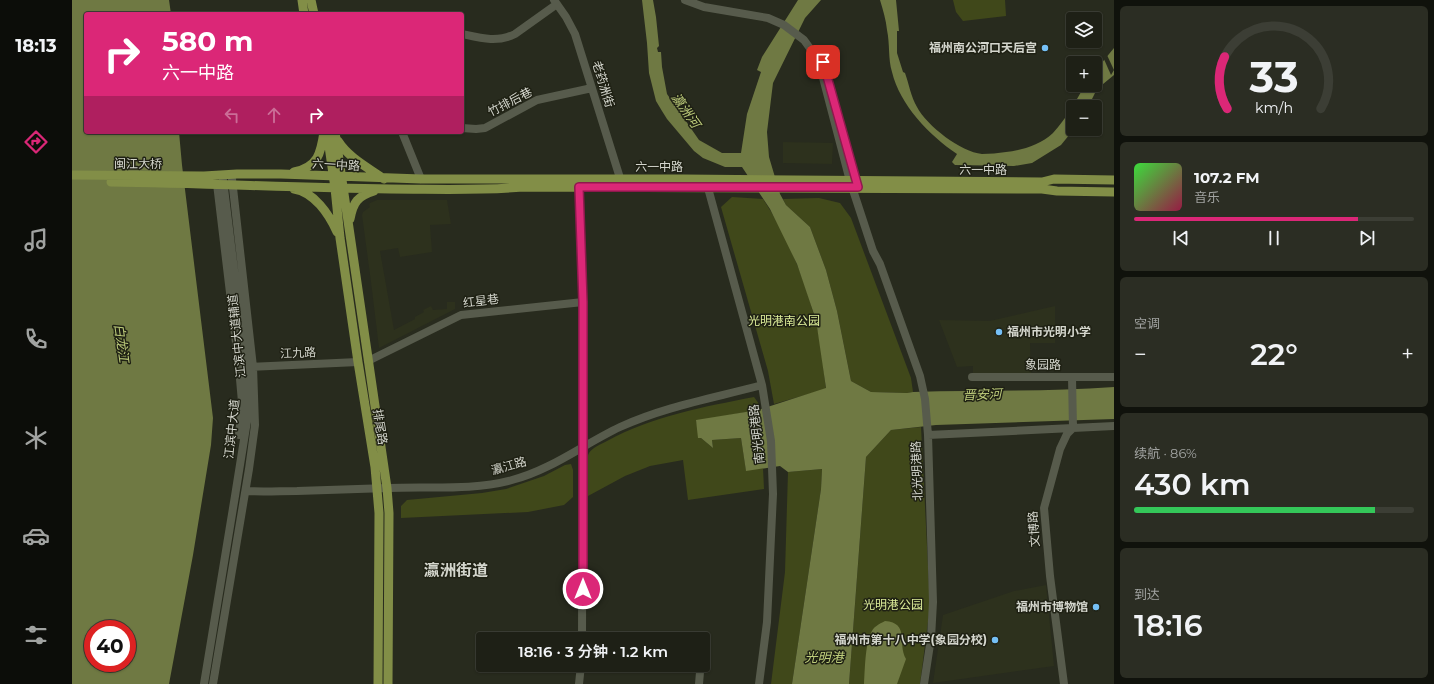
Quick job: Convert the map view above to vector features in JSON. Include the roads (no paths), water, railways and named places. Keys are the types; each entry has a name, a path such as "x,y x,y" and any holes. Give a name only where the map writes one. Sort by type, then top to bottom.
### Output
{"main road":[{"path":"302,0 304,12"},
{"path":"311,0 314,12"},
{"path":"281,174 305,168 317,159 321,149 324,134"},
{"name":"排尾路","path":"332,134 339,188 340,238 378,489 378,684"},
{"path":"333,134 341,146 350,155 384,179"},
{"name":"六一中路","path":"221,181 232,174 281,174 384,179 620,178 785,184 1042,185 1057,191 1114,192"},
{"name":"闽江大桥","path":"72,175 203,180"},
{"name":"六一中路","path":"1042,185 1054,179 1114,180"},
{"path":"203,180 221,181"},
{"name":"闽江大桥","path":"72,181 203,180"},
{"name":"六一中路","path":"221,181 236,184 280,187 485,190 523,187 708,188 752,183"},
{"path":"1042,185 1114,187"},
{"path":"280,187 297,189 318,203 328,214 340,238"},
{"name":"排尾路","path":"339,188 350,237 387,488 389,513 388,684"},
{"path":"350,237 351,213 354,204 364,194 383,189"}],"street":[{"path":"685,0 704,7 781,20"},
{"path":"699,0 765,12 781,20"},
{"path":"464,35 477,38 494,39 508,37 515,34 556,2"},
{"name":"老药洲街","path":"556,2 575,34 620,178"},
{"name":"北光明港路","path":"781,20 788,27 806,38 816,47 825,66 854,184 878,249 880,264 923,388 928,432 933,608 931,638 924,684"},
{"name":"竹排后巷","path":"464,128 485,128 537,100 592,88"},
{"path":"403,134 421,179"},
{"name":"江滨中大道辅道","path":"213,684 246,491 255,425 246,367 236,184 232,174"},
{"name":"江滨中大道","path":"204,684 236,496 247,421 246,367 221,181"},
{"path":"579,187 583,302 582,632"},
{"name":"南光明港路","path":"708,188 762,385 771,441 773,482 767,622 759,684"},
{"name":"红星巷","path":"368,362 464,314 583,302"},
{"name":"江九路","path":"246,367 358,362"},
{"name":"江滨中大道","path":"199,684 240,433 246,367"},
{"name":"象园路","path":"972,377 1114,377"},
{"path":"1072,377 1073,428"},
{"name":"瀛江路","path":"246,491 480,486 501,483 520,478 541,469 619,428 661,411 762,385"},
{"path":"928,432 1114,426"},
{"name":"文博路","path":"1064,684 1050,576 1044,508 1060,449 1067,434 1073,428"},
{"path":"579,684 580,672"},
{"path":"699,684 700,672"}],"water":[{"name":"白龙江","path":"72,0 169,0 171,12 84,12 84,134 179,134 213,418 211,445 193,555 169,684 72,684"},
{"path":"642,0 653,0 659,46 657,48 658,52 661,52 667,94 699,140 722,153 741,153 747,114 761,72 757,70 762,57 798,0 821,0 805,18 773,83 767,132 769,157 780,194 786,205 810,227 826,270 837,311 851,381 871,392 907,393 938,391 1064,390 1114,387 1114,419 936,425 891,430 866,457 849,684 792,684 821,489 822,469 788,472 780,466 746,471 741,438 712,440 713,448 701,438 698,438 696,420 758,410 826,388 816,320 797,264 770,209 742,167 725,167 703,158 694,151 667,119 656,101 649,73"},
{"path":"880,0 896,0 899,31 897,31 897,53 903,72 905,73 917,107 928,122 945,137 964,148 982,154 1019,150 1043,141 1058,128 1066,116 1066,136 1068,136 1061,145 1032,163 1014,166 955,165 952,162 957,154 936,138 917,118 902,96 896,84 889,57 887,26"},
{"path":"1114,48 1114,75 1102,85 1102,63"},
{"path":"1081,92 1096,92 1092,100 1076,100"},
{"path":"885,621 898,626 902,635 902,647 906,659 897,684 864,684 869,638 875,627"}],"place":[{"name":"福州南公河口天后宫","path":"1045,48"},
{"name":"福州市光明小学","path":"999,332"},
{"name":"福州市博物馆","path":"1096,607"},
{"name":"福州市第十八中学(象园分校)","path":"995,640"}],"district":[{"name":"瀛洲街道","path":"456,570"}],"water label":[{"name":"瀛洲河","path":"686,110"},
{"name":"晋安河","path":"982,394"},
{"name":"光明港","path":"824,657"}],"park label":[{"name":"光明港南公园","path":"784,321"},
{"name":"光明港公园","path":"893,605"}]}
